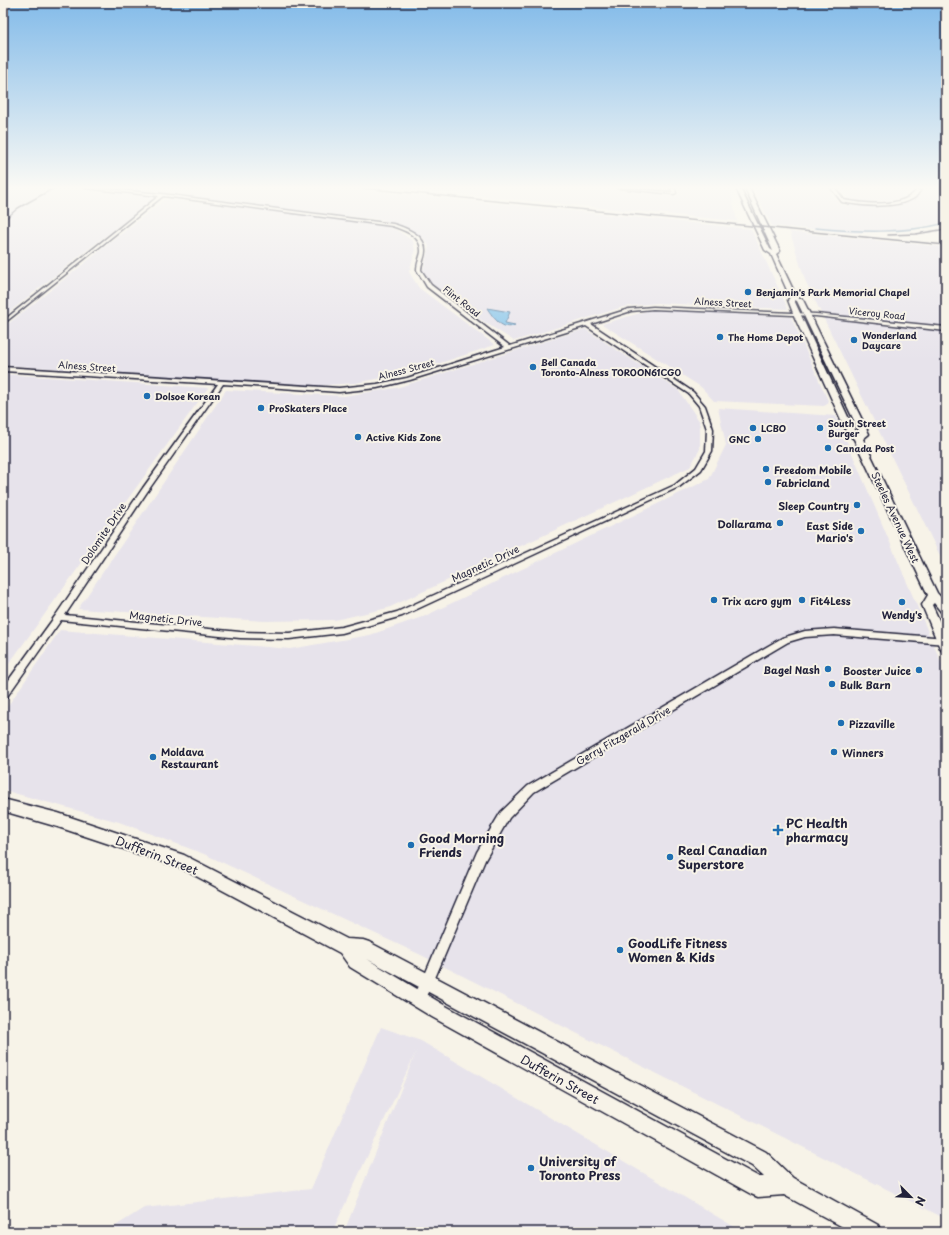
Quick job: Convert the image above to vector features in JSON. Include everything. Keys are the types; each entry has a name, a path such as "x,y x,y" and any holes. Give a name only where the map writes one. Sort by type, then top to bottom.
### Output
{"main road":[{"name":"Steeles Avenue West","path":"766,246 768,250 773,254 793,297 791,300 796,314 850,433 858,438 933,595 946,610"},
{"name":"Steeles Avenue West","path":"773,254 777,251 774,246"},
{"name":"Steeles Avenue West","path":"793,297 800,300 806,315 856,413 865,434 858,438"},
{"path":"841,412 856,413"},
{"path":"933,595 927,606 945,643"},
{"name":"Dufferin Street","path":"3,805 58,820 184,862 346,947 363,948 428,981 759,1159 786,1185 871,1232"},
{"name":"Dufferin Street","path":"346,947 356,961 418,999 758,1187 786,1185"}],"street":[{"path":"3,323 99,246"},
{"name":"Flint Road","path":"422,246 423,252 419,268 422,277 429,286 508,347"},
{"name":"Alness Street","path":"3,370 340,390 377,386 437,371 508,347 631,310 653,308 806,315"},
{"name":"Viceroy Road","path":"806,315 863,319 946,329"},
{"name":"Magnetic Drive","path":"59,617 240,635 289,636 342,630 399,614 676,486 699,469 709,450 710,429 702,406 691,393 587,324"},
{"name":"Dolomite Drive","path":"3,695 59,617 145,490 221,384"},
{"name":"Gerry Fitzgerald Drive","path":"418,999 428,981 481,856 505,815 531,789 785,640 806,634 834,632 945,643"}],"shaded area":[{"path":"3,246 93,246 82,254 3,317"},
{"path":"106,246 414,246 415,251 409,272 419,288 495,345 410,373 355,383 314,386 3,365 3,328"},
{"path":"429,246 759,246 788,309 657,303 623,307 514,341 458,305 430,282 423,271"},
{"path":"794,246 932,246 946,247 946,568 805,280"},
{"path":"661,310 791,317 829,403 824,406 714,401 701,387 602,324 647,311"},
{"path":"585,329 678,390 700,422 700,449 690,467 388,608 335,620 264,621 78,609 226,390 344,396 396,388"},
{"path":"3,374 208,388 3,672"},
{"path":"718,408 836,416 946,674 946,1219 421,955 204,854 119,822 3,790 3,713 60,630 290,649 370,635 425,616 709,479 726,445"},
{"path":"381,1027 421,1041 743,1232 344,1232 416,1052 332,1232 106,1232 144,1208 311,1189"}],"water":[{"path":"487,308 510,312 505,323 515,325 506,327 502,325 495,319"}],"place":[{"name":"Benjamin's Park Memorial Chapel","path":"748,292"},
{"name":"The Home Depot","path":"720,337"},
{"name":"Wonderland Daycare","path":"854,340"},
{"name":"Bell Canada Toronto-Alness TOROON61CG0","path":"533,367"},
{"name":"Dolsoe Korean","path":"147,396"},
{"name":"ProSkaters Place","path":"261,408"},
{"name":"LCBO","path":"753,428"},
{"name":"South Street Burger","path":"820,428"},
{"name":"Active Kids Zone","path":"358,437"},
{"name":"GNC","path":"758,439"},
{"name":"Canada Post","path":"828,448"},
{"name":"Freedom Mobile","path":"766,469"},
{"name":"Fabricland","path":"768,482"},
{"name":"Sleep Country","path":"857,505"},
{"name":"Dollarama","path":"780,523"},
{"name":"East Side Mario's","path":"861,531"},
{"name":"Trix acro gym","path":"714,600"},
{"name":"Fit4Less","path":"802,600"},
{"name":"Wendy's","path":"902,602"},
{"name":"Bagel Nash","path":"828,669"},
{"name":"Booster Juice","path":"919,670"},
{"name":"Bulk Barn","path":"832,684"},
{"name":"Pizzaville","path":"841,723"},
{"name":"Winners","path":"834,752"},
{"name":"Moldava Restaurant","path":"153,757"},
{"name":"PC Health pharmacy","path":"778,830"},
{"name":"Good Morning Friends","path":"411,845"},
{"name":"Real Canadian Superstore","path":"670,857"},
{"name":"GoodLife Fitness Women & Kids","path":"620,950"},
{"name":"University of Toronto Press","path":"531,1168"}]}
